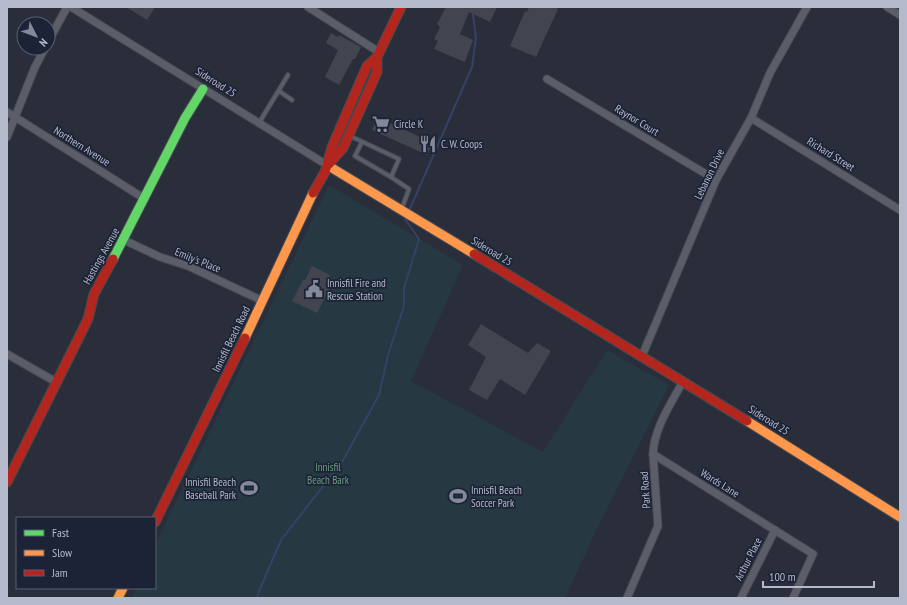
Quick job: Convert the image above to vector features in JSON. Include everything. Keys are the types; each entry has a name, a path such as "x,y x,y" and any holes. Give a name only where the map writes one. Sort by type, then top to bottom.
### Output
{"main road":[{"name":"Innisfil Beach Road","path":"156,520 263,301 312,194 325,172 332,147 367,66 378,54 401,7"},
{"name":"Innisfil Beach Road","path":"327,165 343,148 349,135 377,72 378,54"},
{"name":"Hastings Avenue","path":"8,479 88,319 94,294 124,240 185,118 203,89"},
{"name":"Sideroad 25","path":"327,165 683,380 900,517"},
{"path":"118,598 122,589"}],"street":[{"path":"56,27 67,7"},
{"name":"Sideroad 25","path":"71,7 327,165"},
{"path":"308,7 378,54"},
{"name":"Lebanon Drive","path":"642,356 716,180 751,118 770,73 808,7"},
{"path":"887,7 900,15"},
{"path":"7,137 14,116 41,56"},
{"name":"Raynor Court","path":"547,79 716,180"},
{"name":"Northern Avenue","path":"7,112 145,199"},
{"name":"Richard Street","path":"751,118 900,210"},
{"name":"Emily's Place","path":"124,240 160,257 188,266 263,301"},
{"path":"7,354 56,382"},
{"name":"Park Road","path":"627,598 658,526 653,454 654,442 660,426 683,380"},
{"name":"Wards Lane","path":"653,454 813,554 793,598"},
{"name":"Arthur Place","path":"741,598 775,530"}],"lane":[{"path":"259,123 288,75"},
{"path":"279,91 292,100"},
{"path":"349,135 399,159 391,177"},
{"path":"362,142 355,156 409,189 402,210"}],"green space":[{"name":"Innisfil Beach Bark","path":"329,185 463,265 411,381 543,452 607,350 669,385 601,520 565,598 131,598 136,589 156,589 156,543"}],"building":[{"path":"126,7 155,7 147,20"},
{"path":"446,7 497,7 490,22 469,12 460,34 473,40 465,62 434,49 438,41 434,39 440,27 437,24"},
{"path":"529,7 554,7 558,9 536,57 510,46 525,11 527,12"},
{"path":"331,33 338,37 339,35 361,47 339,85 325,77 338,50 326,43"},
{"path":"377,117 433,143 427,155 372,130"},
{"name":"Innisfil Fire and Rescue Station","path":"312,266 330,275 325,286 330,288 317,313 292,301"},
{"path":"481,324 528,353 537,343 551,351 525,395 500,379 487,400 469,390 486,357 468,345"}],"waterway":[{"path":"409,211 472,67 476,38 472,7"},
{"path":"257,598 281,540 342,462 379,395 388,355 404,306 404,288 419,239 405,219 406,217"}],"traffic: fast":[{"path":"113,259 185,118 203,89"}],"traffic: slow":[{"path":"327,165 474,254"},
{"path":"245,338 313,193"},
{"path":"747,421 900,517"},
{"path":"118,598 122,589"}],"traffic: jam":[{"path":"313,193 325,172 332,147 367,66 377,57 401,7"},
{"path":"329,164 343,148 377,72 377,57"},
{"path":"474,254 747,421"},
{"path":"7,482 88,319 94,294 113,259"},
{"path":"156,520 245,338"}],"place":[{"name":"Circle K","path":"381,124"},
{"name":"C. W. Coops","path":"428,144"},
{"name":"Innisfil Fire and Rescue Station","path":"314,289"},
{"name":"Innisfil Beach Baseball Park","path":"249,488"},
{"name":"Innisfil Beach Soccer Park","path":"458,496"}]}
